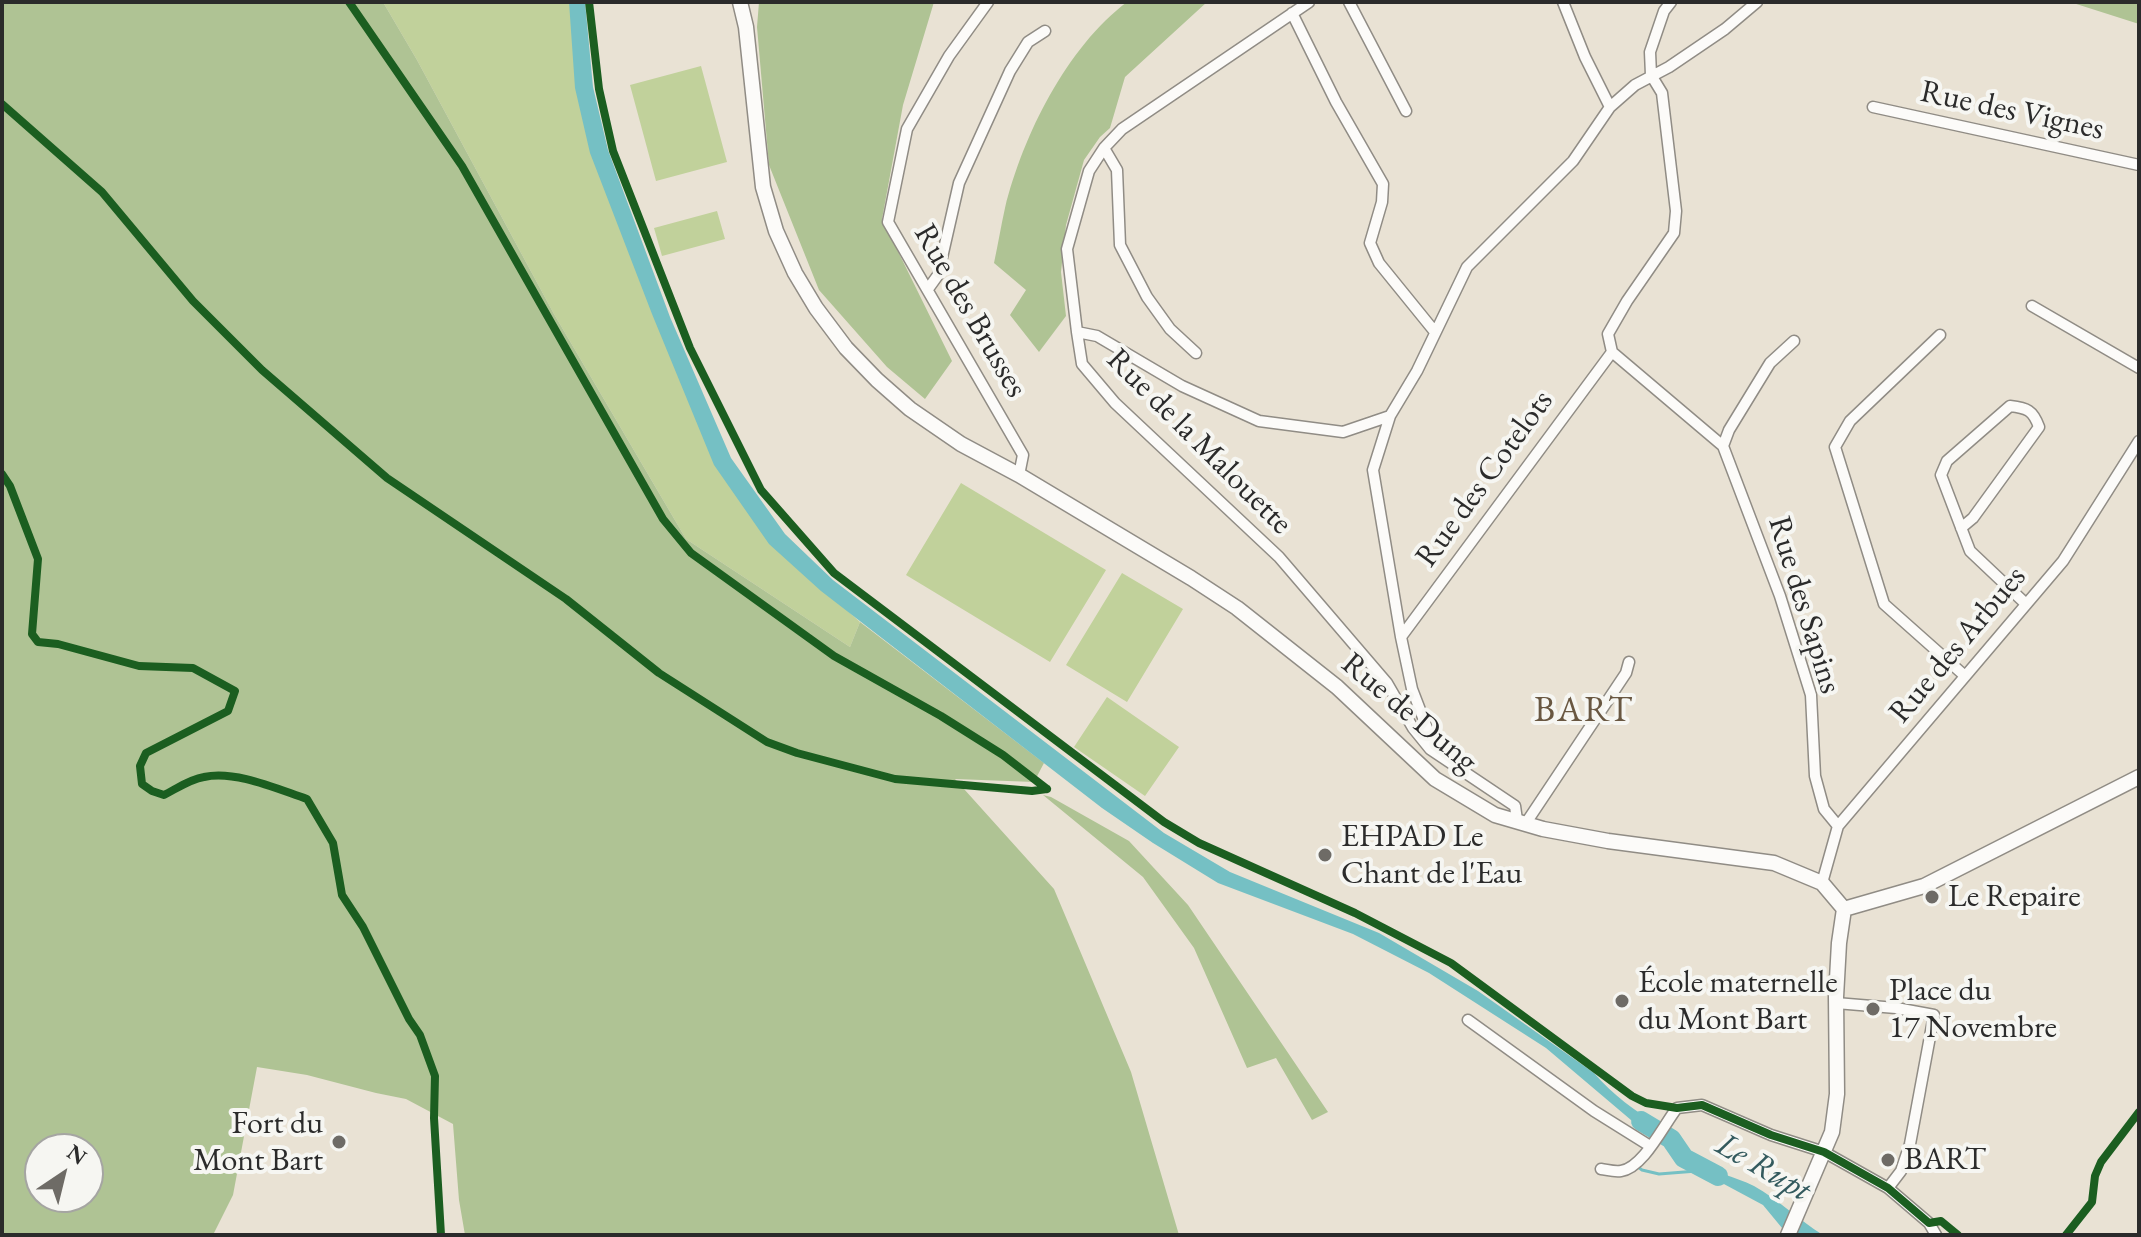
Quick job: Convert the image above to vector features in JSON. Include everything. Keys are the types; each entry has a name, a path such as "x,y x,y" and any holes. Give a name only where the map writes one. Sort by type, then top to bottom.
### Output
{"main road":[{"name":"Rue de Dung","path":"740,2 746,27 763,187 776,231 802,285 846,348 910,409 961,444 1019,475 1237,608 1337,687 1435,779 1495,815 1543,829 1608,841 1774,863 1822,883 1844,909"},
{"path":"1788,1235 1832,1132 1837,1094 1839,943 1844,909 1924,886 2139,777"}],"street":[{"name":"Rue des Brusses","path":"988,2 949,56 907,129 888,222 1023,455 1019,475"},
{"path":"1077,332 1067,249 1089,171 1104,148 1122,129 1309,2"},
{"path":"1349,2 1406,111"},
{"path":"1563,2 1610,107"},
{"path":"1612,352 1608,334 1674,233 1676,211 1662,93 1651,75 1650,52 1664,11 1671,2"},
{"path":"1430,749 1432,741 1412,689 1401,637 1373,470 1390,416 1417,371 1467,267 1573,161 1610,107 1635,85 1669,67 1725,29 1757,2"},
{"path":"1292,13 1336,102 1383,184 1382,202 1370,243 1379,263 1435,332"},
{"path":"928,289 938,275 959,183 1010,71 1028,42 1045,31"},
{"name":"Rue des Vignes","path":"1873,107 2139,165"},
{"path":"1104,148 1117,170 1120,245 1147,297 1170,329 1196,353"},
{"path":"2032,306 2139,368"},
{"name":"Rue de la Malouette","path":"1390,416 1343,432 1259,421 1182,386 1097,336 1077,332 1082,364 1115,403 1279,557 1387,683 1413,728 1430,749 1515,806 1522,822"},
{"path":"1940,335 1850,421 1835,447 1884,604 1965,676"},
{"path":"1723,446 1729,430 1770,363 1794,341"},
{"name":"Rue des Sapins","path":"1612,352 1723,446 1780,596 1811,695 1815,776 1824,809 1838,826"},
{"name":"Rue des Cotelots","path":"1401,637 1612,352"},
{"path":"1961,528 1973,518 2039,427 2035,415 2023,407 2010,406 1947,461 1941,475 1961,528 1970,551 2026,604"},
{"name":"Rue des Arbues","path":"1822,883 1838,826 2063,561 2139,441"},
{"path":"1522,822 1626,673 1629,662"},
{"path":"1836,1003 1934,1015 1910,1144 1901,1171 1888,1188"},
{"path":"1468,1020 1594,1111 1652,1143"},
{"path":"1601,1169 1623,1171 1629,1168 1641,1160 1677,1108 1702,1105 1771,1135 1824,1152 1888,1188 1929,1223 1936,1235"}],"green space":[{"path":"2,2 383,2 554,314 686,539 850,647 860,622 1044,763 1034,782 955,779 1054,889 1131,1072 1179,1235 465,1235 453,1124 406,1099 307,1075 257,1067 233,1195 213,1235 2,1235"},
{"path":"383,2 585,2 582,13 597,151 713,447 776,546 860,622 850,647 686,539 554,314"},
{"path":"759,2 934,2 903,105 882,219 952,361 925,399 887,367 819,290 769,165 757,27"},
{"path":"1127,2 1207,2 1125,77 1110,128 1084,160 1066,225 1061,272 1066,316 1039,352 1010,315 1026,290 994,263 1005,208 1023,151 1050,94 1085,43"},
{"path":"2070,2 2139,2 2139,24"},
{"path":"701,66 727,162 656,181 630,85"},
{"path":"717,211 725,239 662,256 654,228"},
{"path":"961,483 1106,570 1050,662 906,575"},
{"path":"1122,573 1183,609 1127,702 1066,665"},
{"path":"1107,697 1179,747 1145,796 1074,747"},
{"path":"1043,795 1129,841 1188,905 1328,1112 1312,1120 1276,1058 1247,1068 1194,948 1143,877"}],"water":[{"path":"569,2 585,2 593,87 608,150 670,317 731,458 785,534 833,580 1164,833 1230,872 1379,933 1478,991 1594,1073 1625,1102 1660,1126 1655,1132 1631,1120 1546,1048 1429,973 1353,934 1218,883 1153,843 1102,808 821,591 769,544 714,465 590,153 575,88"},
{"path":"1696,1159 1754,1186 1823,1235 1797,1235 1782,1228 1763,1205 1691,1169"}],"waterway":[{"name":"Le Rupt","path":"1641,1121 1671,1139 1684,1158 1718,1176"},
{"path":"1638,1167 1659,1174 1697,1171"}],"cycle path":[{"path":"349,2 462,166 663,519 691,553 834,656 941,716 1003,755 1047,789"},
{"path":"589,2 599,89 613,151 690,348 761,490 834,573 1164,822 1199,843 1355,913 1451,963 1632,1096 1646,1103 1677,1108 1702,1105 1771,1135 1824,1152 1888,1188 1929,1223 1941,1221 1958,1235"},
{"path":"2,104 102,192 193,301 262,370 387,478 566,599 659,673 767,742 797,753 895,779 1032,791 1047,789"},
{"path":"2,474 10,486 38,559 32,634 38,642 58,644 139,666 193,668 235,691 228,711 146,753 140,766 142,784 164,795 204,777 229,776 269,786 307,799 333,843 342,895 363,927 420,1035 435,1076 434,1118 441,1235"},
{"path":"2066,1235 2092,1202 2095,1176 2101,1162 2139,1112"}],"place":[{"name":"EHPAD Le Chant de l'Eau","path":"1325,855"},
{"name":"Le Repaire","path":"1932,897"},
{"name":"École maternelle du Mont Bart","path":"1622,1001"},
{"name":"Place du 17 Novembre","path":"1873,1009"},
{"name":"Fort du Mont Bart","path":"339,1142"},
{"name":"BART","path":"1888,1160"}],"district":[{"name":"BART","path":"1584,711"}]}
